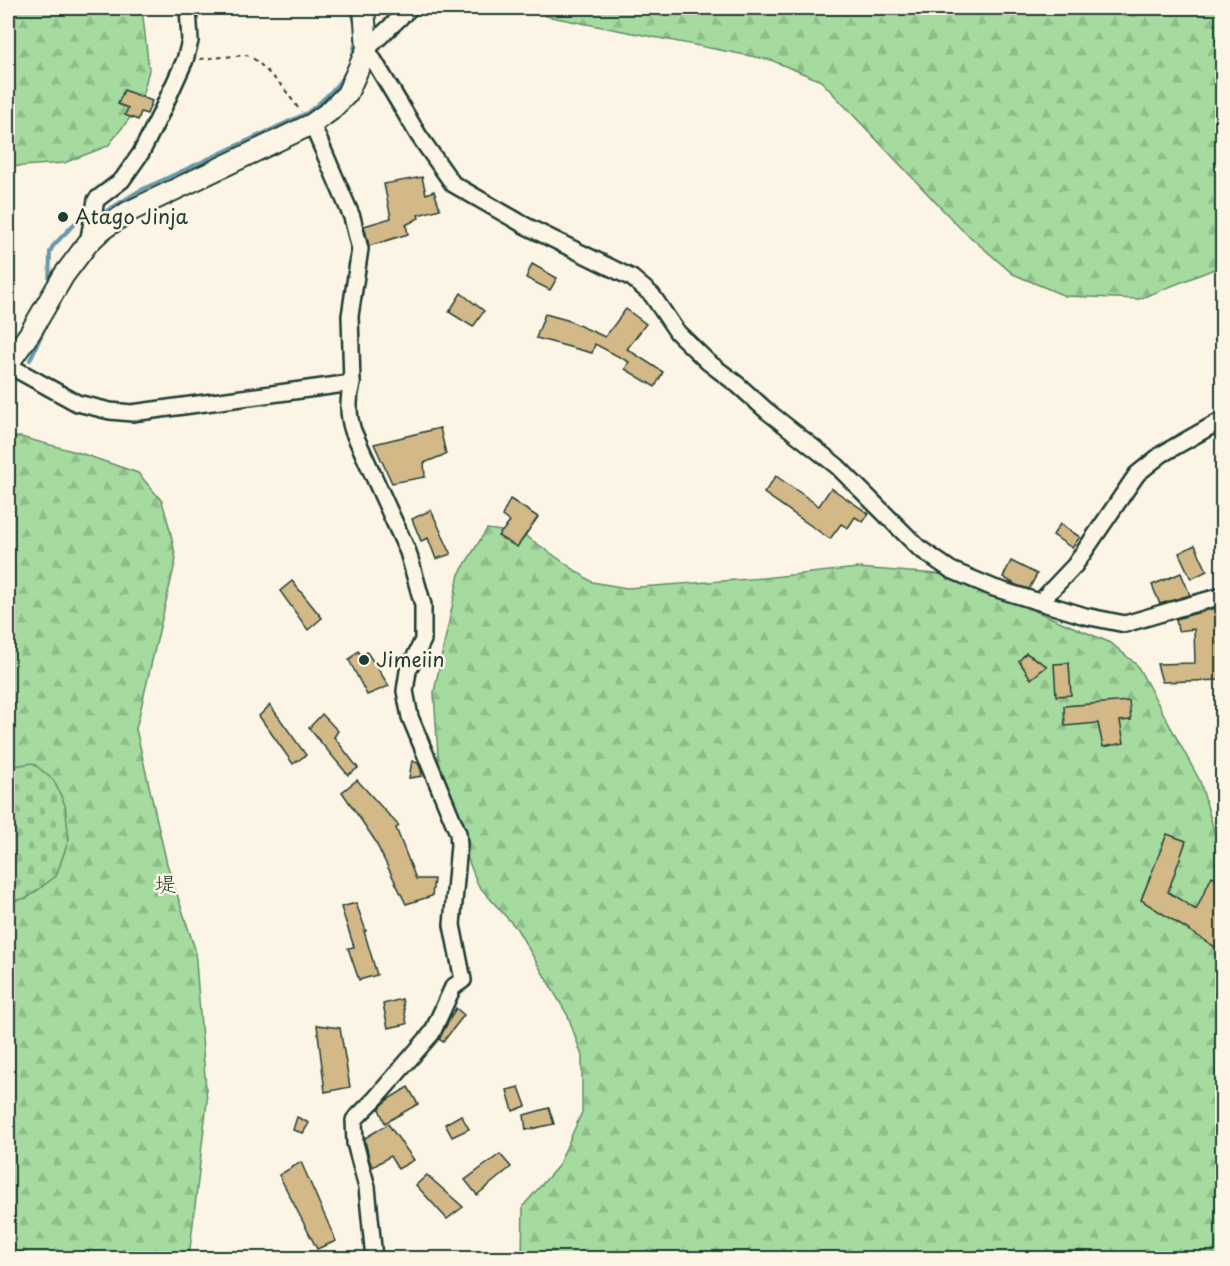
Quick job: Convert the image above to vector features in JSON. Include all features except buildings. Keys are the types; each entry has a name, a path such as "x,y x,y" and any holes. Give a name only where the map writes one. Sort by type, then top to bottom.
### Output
{"street":[{"path":"88,243 96,200 122,180 141,153 185,60 190,41 188,8"},
{"path":"364,8 367,49 419,136 453,184 526,226 632,278 652,296 677,332 708,362 837,466 919,548 951,570 994,588 1040,603 1085,616 1125,624 1222,596"},
{"path":"352,383 132,413 110,411 77,403 8,364 30,333 64,275 88,243 129,212 307,118 330,111 347,94 367,49 410,8"},
{"path":"307,118 352,217 360,249 350,316 352,383 350,420 408,552 423,605 423,640 408,671 405,691 410,717 458,833 459,845 452,925 463,980 453,987 432,1033 375,1100 354,1120 355,1143 367,1187 374,1258"},
{"path":"1040,603 1076,565 1137,474 1162,454 1222,420"}],"path":[{"path":"185,60 247,55 258,61 283,87 307,118"}],"green space":[{"path":"8,8 142,8 149,70 140,105 108,146 64,163 8,167"},
{"path":"536,8 1101,8 1108,12 1134,16 1163,8 1222,8 1222,266 1139,299 1065,296 1013,274 960,228 821,81 771,60 546,16"},
{"path":"8,437 21,437 80,453 138,473 162,501 170,530 176,559 136,729 167,864 195,949 207,1102 189,1258 8,1258"},
{"path":"487,529 523,534 592,582 627,588 858,568 950,575 1111,643 1137,665 1200,781 1222,858 1222,1258 522,1258 523,1206 558,1166 582,1112 582,1056 568,1016 517,929 478,885 440,787 434,692 459,574"},
{"path":"33,763 54,781 65,805 69,839 56,876 27,898 8,902 8,767"}],"waterway":[{"path":"351,8 356,26"},
{"path":"351,62 356,34"},
{"path":"96,214 105,212 139,191 307,113 330,93 348,69"},
{"path":"49,286 50,252 53,246 79,219 89,215"},
{"path":"30,360 46,325"}],"place":[{"name":"Atago Jinja","path":"63,217"},
{"name":"Jimeiin","path":"364,660"}],"district":[{"name":"堤","path":"165,884"}]}
